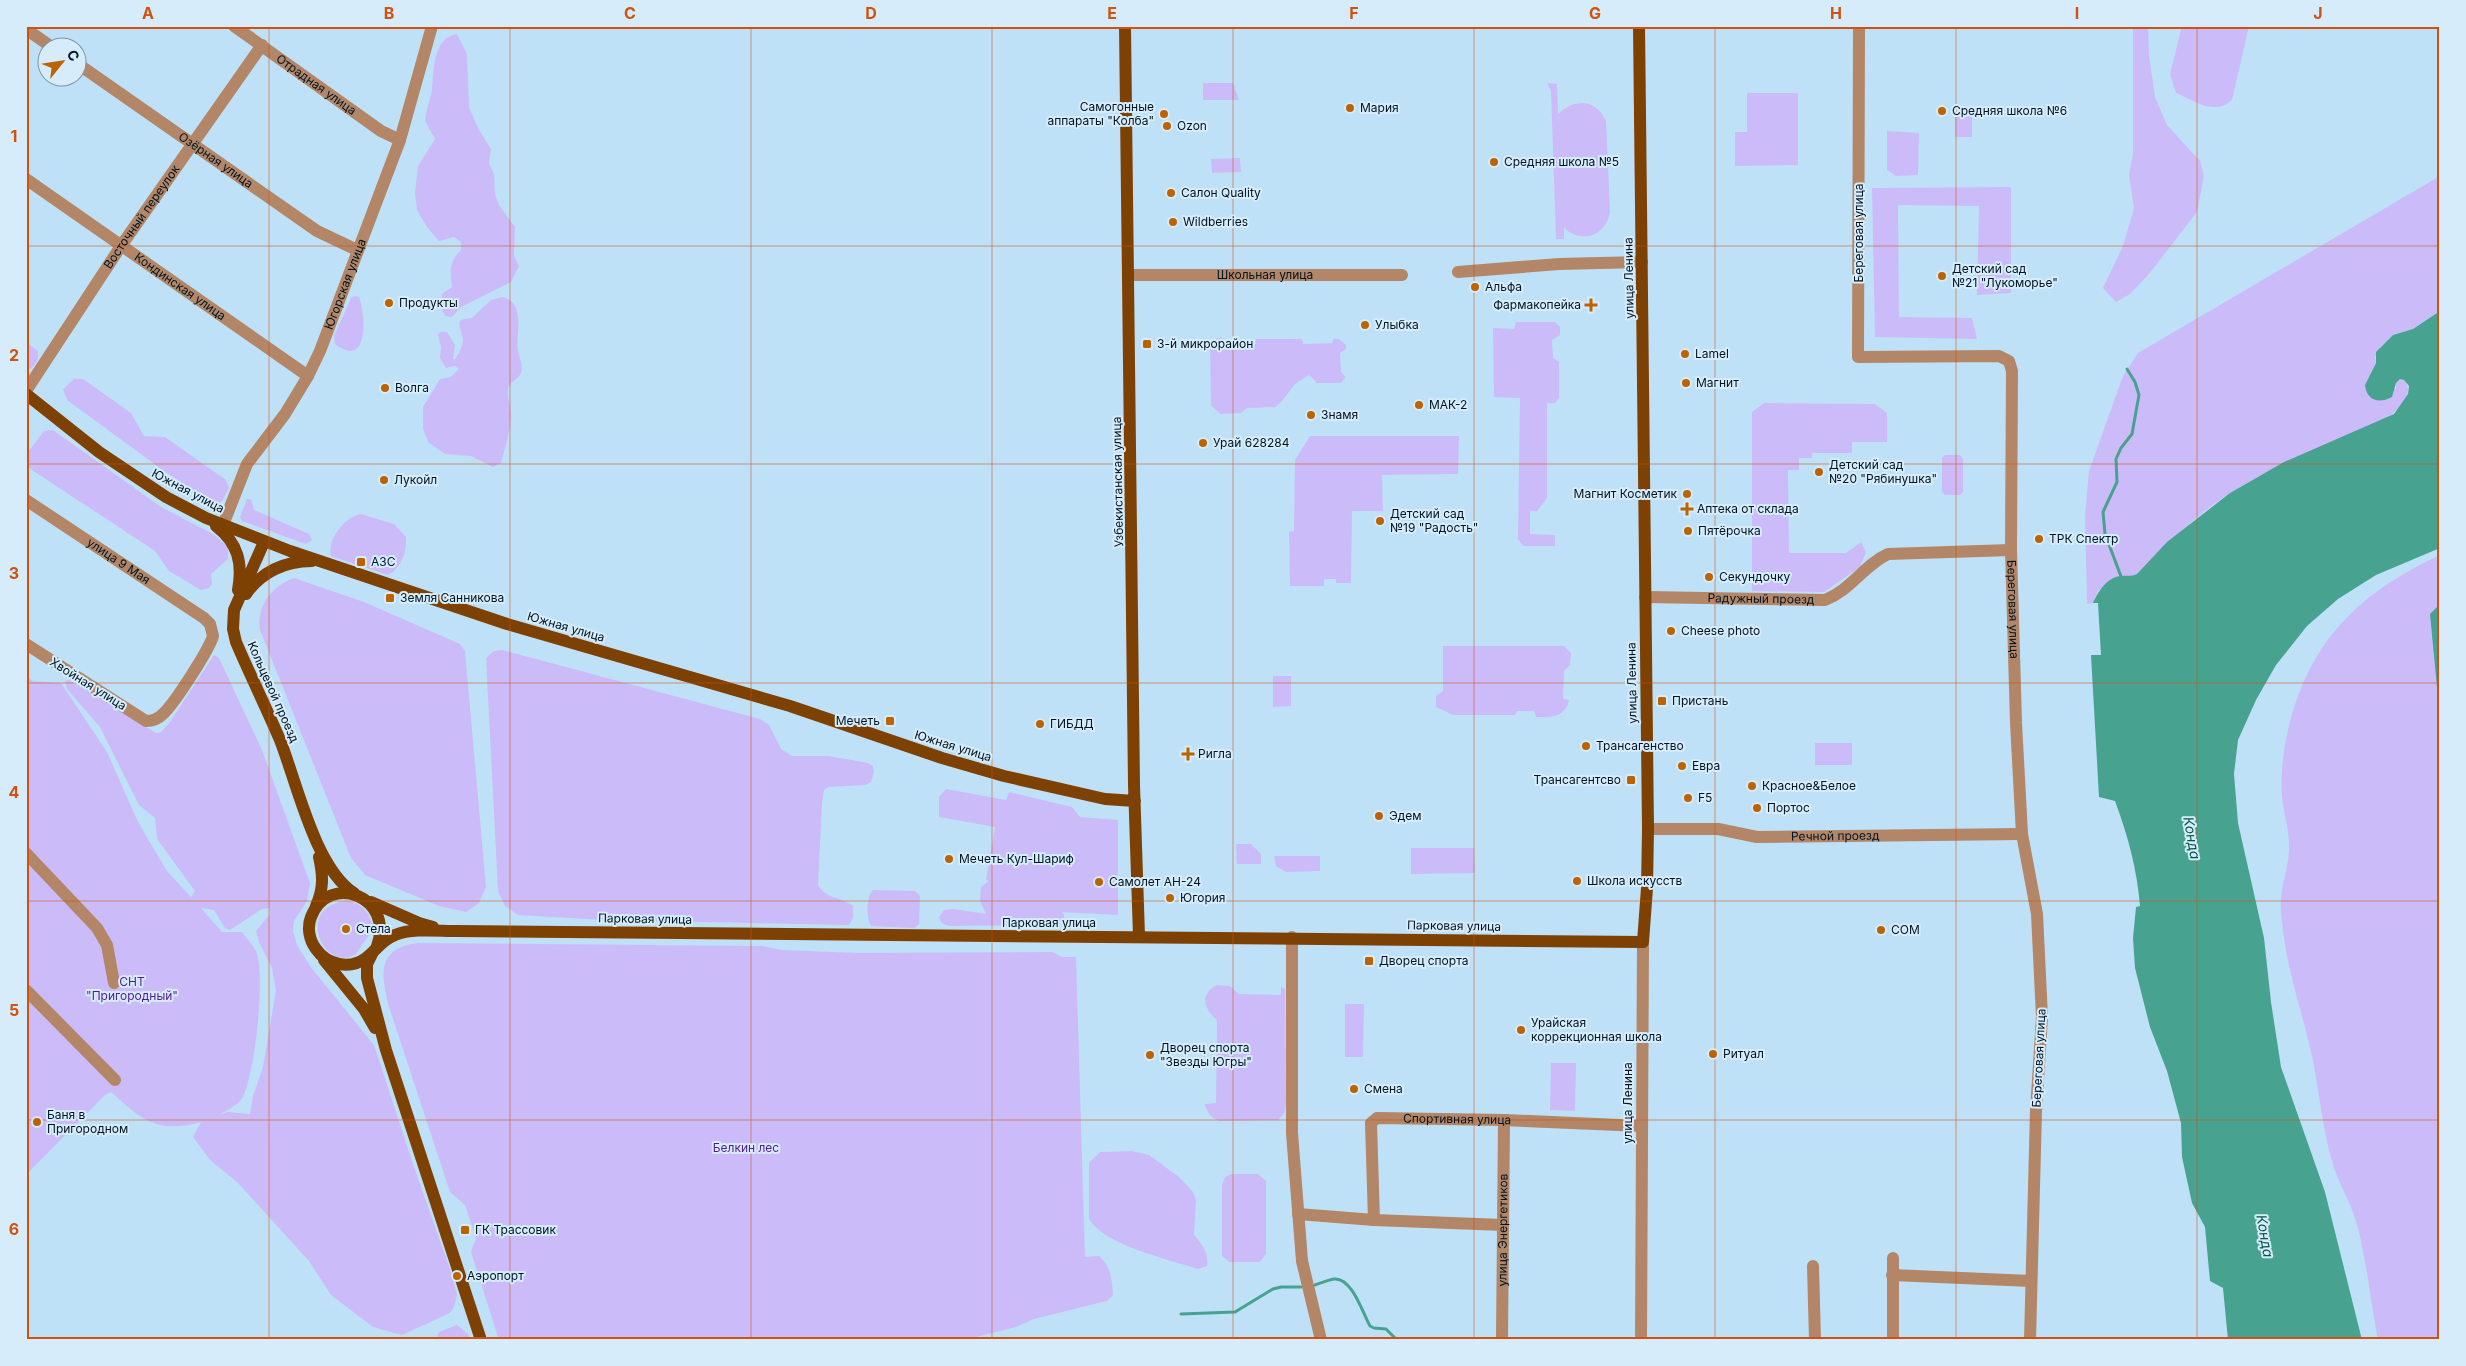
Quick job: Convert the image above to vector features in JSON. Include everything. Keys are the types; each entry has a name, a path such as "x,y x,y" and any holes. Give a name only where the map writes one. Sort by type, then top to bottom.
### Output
{"main road":[{"name":"Узбекистанская улица","path":"1125,26 1135,801 1139,936"},
{"name":"улица Ленина","path":"1639,26 1648,829 1648,888 1643,942"},
{"name":"Южная улица","path":"26,392 99,452 134,476 206,518 264,542 507,624 790,706 942,758 1004,776 1105,799 1135,801"},
{"path":"206,518 221,529 236,548 241,574 234,610"},
{"name":"Кольцевой проезд","path":"264,542 234,610 233,629 236,642 280,742 311,826 337,879 361,897"},
{"path":"234,610 251,586 269,572 294,562 319,561"},
{"name":"Кольцевой проезд","path":"311,826 323,882 322,893 314,911"},
{"path":"386,1050 364,1009 317,951 309,934 310,920 314,911 322,901 335,894 361,897 373,906 380,922 380,937 367,964 367,978 386,1050 481,1340"},
{"name":"Парковая улица","path":"361,897 419,923 456,931"},
{"name":"Парковая улица","path":"376,948 402,933 456,931 1643,942"},
{"path":"317,951 328,960 343,965 358,962 376,948"}],"street":[{"name":"Отрадная улица","path":"234,26 381,131 400,140"},
{"name":"Югорская улица","path":"223,525 247,464 285,414 308,376 320,351 400,140 432,26"},
{"name":"Береговая улица","path":"1859,26 1858,356 1999,356 2009,361 2012,371 2011,550 2016,723 2022,834 2038,914 2042,1016 2036,1111 2030,1281 2030,1340"},
{"path":"26,29 39,38"},
{"name":"Восточный переулок","path":"26,392 121,246 262,46"},
{"name":"Озёрная улица","path":"88,71 317,231 357,250"},
{"name":"Кондинская улица","path":"26,179 308,376"},
{"path":"1458,272 1559,264 1642,262"},
{"name":"Школьная улица","path":"1129,275 1402,275"},
{"name":"улица 9 Мая","path":"26,500 210,624 213,636 212,641 168,709 157,719 150,721"},
{"name":"Радужный проезд","path":"1646,597 1825,600 1843,591 1881,557 1888,554 2011,550"},
{"name":"Хвойная улица","path":"26,644 138,716 150,721"},
{"name":"Речной проезд","path":"1648,829 1718,829 1757,836 2022,834"},
{"path":"26,853 97,928 107,945 114,983"},
{"path":"1292,938 1292,1125 1298,1214 1302,1261 1321,1340"},
{"name":"улица Ленина","path":"1641,1340 1643,942"},
{"path":"26,990 115,1080"},
{"name":"Спортивная улица","path":"1374,1220 1371,1123 1374,1120 1504,1120 1642,1126"},
{"name":"улица Энергетиков","path":"1502,1340 1504,1120"},
{"path":"1298,1214 1374,1220 1503,1225"},
{"path":"1893,1258 1893,1340"},
{"path":"1814,1266 1815,1340"},
{"path":"1892,1275 2030,1281"}],"green space":[{"path":"2133,26 2148,26 2149,55 2155,97 2167,125 2200,161 2204,176 2197,212 2149,274 2130,294 2116,302 2103,288 2123,246 2134,208 2129,175 2133,155"},
{"path":"2182,26 2249,26 2232,100 2225,105 2211,107 2176,93 2170,74"},
{"path":"457,34 467,54 469,107 478,128 491,149 489,163 494,174 495,195 499,205 515,227 514,256 519,266 511,282 461,307 452,317 445,316 441,307 442,294 452,287 451,267 454,258 461,250 461,242 454,237 439,241 427,227 417,210 415,193 418,166 435,139 425,121 432,90 436,57 443,42"},
{"path":"1203,83 1233,83 1239,100 1203,100"},
{"path":"1547,83 1557,84 1558,114 1571,105 1585,103 1597,108 1606,121 1610,212 1604,227 1592,235 1578,236 1564,228 1564,239 1556,239 1551,91"},
{"path":"1747,93 1798,93 1798,165 1735,166 1735,132 1747,132"},
{"path":"1955,113 1972,113 1972,137 1955,137"},
{"path":"1887,131 1919,133 1918,175 1896,176 1887,170"},
{"path":"1240,158 1241,172 1212,173 1211,159"},
{"path":"2440,176 2440,311 2413,329 2393,335 2382,345 2375,357 2376,362 2365,385 2396,389 2396,383 2400,379 2404,379 2408,392 2406,399 2398,409 2380,422 2286,463 2232,492 2194,520 2137,574 2131,577 2120,576 2098,591 2093,603 2087,604 2085,515 2089,471 2123,376 2138,353"},
{"path":"2011,187 2011,293 1977,295 1979,206 1898,205 1899,317 1972,318 1977,339 1875,337 1872,188"},
{"path":"359,297 363,316 362,337 359,346 354,350 346,350 335,344 334,336 351,298"},
{"path":"502,297 510,300 515,305 517,312 517,343 522,367 520,375 508,388 511,414 509,432 501,463 493,467 471,456 445,454 428,442 423,428 423,407 440,379 451,377 459,369 455,366 446,368 440,358 441,347 438,335 440,332 447,332 455,345 453,359 455,359 463,342 460,322 472,318 491,300"},
{"path":"1516,322 1555,322 1560,327 1560,335 1552,340 1553,358 1559,362 1559,398 1555,403 1547,403 1547,498 1537,511 1530,511 1530,534 1555,535 1555,546 1523,546 1518,539 1520,398 1494,397 1493,328 1514,329"},
{"path":"1217,338 1222,338 1229,344 1256,344 1256,339 1302,339 1303,344 1332,343 1334,339 1339,339 1346,345 1346,349 1340,353 1341,372 1346,377 1341,383 1317,383 1309,375 1295,384 1275,407 1247,408 1241,413 1220,414 1211,405 1210,345"},
{"path":"26,342 38,351 36,362 27,371"},
{"path":"74,379 83,379 131,413 144,436 165,437 226,480 229,488 222,501 216,505 164,471 67,400 63,389"},
{"path":"1764,403 1875,404 1887,413 1887,442 1852,442 1852,453 1812,453 1812,458 1799,458 1799,470 1788,470 1789,553 1846,553 1861,542 1866,552 1860,567 1824,592 1752,591 1752,412"},
{"path":"53,430 161,507 213,534 228,547 228,559 211,574 212,584 209,588 201,590 169,571 155,551 26,466 26,455 44,431"},
{"path":"1310,436 1459,436 1458,474 1382,475 1383,511 1352,511 1351,583 1336,583 1336,579 1324,579 1324,586 1290,586 1289,532 1294,531 1295,460"},
{"path":"1945,455 1960,455 1963,459 1963,492 1960,495 1945,495 1942,492 1942,458"},
{"path":"247,499 251,499 254,510 309,534 312,540 306,544 242,521 240,517"},
{"path":"361,514 394,524 406,537 403,559 397,568 388,575 331,556 330,550 338,530 343,524"},
{"path":"2440,555 2440,606 2431,614 2440,719 2440,1340 2378,1340 2358,1228 2330,1155 2313,1061 2285,947 2281,903 2289,844 2282,796 2282,764 2290,721 2303,683 2316,658 2331,636 2348,616 2368,598 2414,568"},
{"path":"294,578 364,602 460,644 465,651 486,887 479,903 466,912 439,906 365,875 351,858 260,630 259,621 267,598 279,586"},
{"path":"1443,646 1564,646 1571,653 1570,665 1564,671 1563,699 1569,700 1567,706 1557,715 1542,717 1536,717 1534,711 1517,711 1515,715 1453,715 1436,707 1436,696 1443,691"},
{"path":"502,650 760,719 769,725 781,749 792,756 829,756 868,763 873,766 874,772 871,782 866,785 828,787 824,790 822,803 818,885 825,893 853,906 853,918 849,925 604,920 518,915 505,906 498,891 486,658 494,651"},
{"name":"СНТ \"Пригородный\"","path":"214,655 219,658 262,750 310,883 307,901 294,921 293,931 297,945 310,966 374,1045 450,1269 457,1295 454,1307 450,1313 402,1335 373,1327 331,1295 309,1261 237,1182 210,1160 193,1137 201,1122 173,1126 151,1122 141,1117 111,1092 105,1095 26,1175 26,675 33,681 61,683 107,752 138,822 167,871 191,897 195,891 157,839 155,818 139,805 100,727 67,689 65,681 69,680 156,733 161,732 170,722","holes":["201,908 214,910 225,928 230,930 262,909 269,908 270,914 256,931 259,942 272,968 276,991 263,1067 253,1096 250,1114 228,1112 219,1115 241,1100 251,1071 258,1026 259,963 256,951 242,932 222,932"]},
{"path":"1273,676 1291,676 1291,706 1273,707"},
{"path":"1815,743 1852,743 1852,765 1815,765"},
{"path":"946,789 1006,800 1009,792 1072,807 1080,817 1118,820 1118,915 1062,912 1064,919 1055,925 949,926 942,923 939,917 944,910 954,909 986,914 980,901 981,887 989,881 986,880 995,827 939,817 939,797"},
{"path":"1236,844 1251,844 1261,854 1261,864 1237,864"},
{"path":"1411,848 1474,848 1475,873 1411,874"},
{"path":"1274,856 1320,856 1320,871 1286,872 1276,866"},
{"path":"873,890 915,891 920,896 919,924 914,928 871,926 867,908 869,897"},
{"path":"348,901 358,904 365,910 371,919 373,929 356,954 344,958 333,955 324,947 319,936 318,925 321,914 331,905"},
{"name":"Белкин лес","path":"418,943 762,946 782,950 859,953 1052,952 1062,957 1076,957 1085,1257 1099,1256 1106,1264 1111,1278 1113,1295 1107,1301 1034,1319 1016,1327 964,1340 499,1340 471,1252 476,1238 465,1205 450,1192 386,995 384,974 388,957 404,946"},
{"path":"1217,985 1230,986 1239,994 1281,995 1281,987 1285,989 1286,1106 1284,1113 1278,1120 1220,1121 1212,1117 1207,1110 1205,1104 1216,1103 1217,1020 1209,1011 1205,1002 1208,993"},
{"path":"1345,1004 1364,1004 1363,1057 1345,1057"},
{"path":"1551,1063 1576,1063 1575,1111 1550,1110"},
{"path":"1132,1151 1149,1155 1179,1177 1193,1192 1196,1200 1194,1235 1206,1253 1207,1266 1198,1269 1137,1250 1107,1236 1089,1218 1089,1163 1100,1152"},
{"path":"1232,1174 1258,1174 1266,1181 1266,1254 1260,1262 1229,1262 1222,1256 1222,1185 1225,1177"},
{"path":"457,1325 468,1334 470,1340 436,1340 439,1332"}],"water":[{"name":"Конда","path":"2440,311 2440,548 2376,575 2338,599 2307,626 2276,665 2256,700 2238,740 2234,774 2238,823 2264,938 2281,1067 2325,1192 2362,1340 2228,1340 2223,1288 2210,1281 2205,1227 2192,1203 2182,1157 2181,1123 2167,1071 2150,1027 2135,968 2133,938 2136,907 2140,906 2137,879 2131,853 2115,801 2099,797 2091,655 2101,655 2098,603 2093,603 2107,582 2116,577 2137,574 2167,542 2230,493 2284,462 2394,414 2408,394 2409,386 2404,380 2400,379 2396,383 2392,397 2374,400 2368,395 2365,385 2376,363 2376,352 2393,335 2413,329"},
{"path":"2440,606 2440,719 2430,614"}],"waterway":[{"path":"2122,579 2105,534 2103,512 2117,482 2116,459 2121,448 2132,434 2139,395 2135,382 2127,369"},
{"path":"1315,1285 1334,1279 1346,1284 1356,1297 1370,1326 1386,1329 1397,1340"},
{"path":"1181,1314 1235,1312 1273,1289 1301,1287"}],"place":[{"name":"Мария","path":"1350,108"},
{"name":"Средняя школа №6","path":"1942,111"},
{"name":"Самогонные аппараты \"Колба\"","path":"1164,114"},
{"name":"Ozon","path":"1167,126"},
{"name":"Средняя школа №5","path":"1494,162"},
{"name":"Салон Quality","path":"1171,193"},
{"name":"Wildberries","path":"1173,222"},
{"name":"Детский сад №21 \"Лукоморье\"","path":"1942,276"},
{"name":"Альфа","path":"1475,287"},
{"name":"Продукты","path":"389,303"},
{"name":"Фармакопейка","path":"1591,305"},
{"name":"Улыбка","path":"1365,325"},
{"name":"3-й микрорайон","path":"1147,344"},
{"name":"Lamel","path":"1685,354"},
{"name":"Магнит","path":"1686,383"},
{"name":"Волга","path":"385,388"},
{"name":"МАК-2","path":"1419,405"},
{"name":"Знамя","path":"1311,415"},
{"name":"Урай 628284","path":"1203,443"},
{"name":"Детский сад №20 \"Рябинушка\"","path":"1819,472"},
{"name":"Лукойл","path":"384,480"},
{"name":"Магнит Косметик","path":"1687,494"},
{"name":"Аптека от склада","path":"1687,509"},
{"name":"Детский сад №19 \"Радость\"","path":"1380,521"},
{"name":"Пятёрочка","path":"1688,531"},
{"name":"ТРК Спектр","path":"2039,539"},
{"name":"АЗС","path":"361,562"},
{"name":"Секундочку","path":"1709,577"},
{"name":"Земля Санникова","path":"390,598"},
{"name":"Cheese photo","path":"1671,631"},
{"name":"Пристань","path":"1662,701"},
{"name":"Мечеть","path":"890,721"},
{"name":"ГИБДД","path":"1040,724"},
{"name":"Трансагенство","path":"1586,746"},
{"name":"Ригла","path":"1188,754"},
{"name":"Евра","path":"1682,766"},
{"name":"Трансагентсво","path":"1631,780"},
{"name":"Красное&Белое","path":"1752,786"},
{"name":"F5","path":"1688,798"},
{"name":"Портос","path":"1757,808"},
{"name":"Эдем","path":"1379,816"},
{"name":"Мечеть Кул-Шариф","path":"949,859"},
{"name":"Школа искусств","path":"1577,881"},
{"name":"Самолет АН-24","path":"1099,882"},
{"name":"Югория","path":"1170,898"},
{"name":"Стела","path":"346,929"},
{"name":"СОМ","path":"1881,930"},
{"name":"Дворец спорта","path":"1369,961"},
{"name":"Урайская коррекционная школа","path":"1521,1030"},
{"name":"Ритуал","path":"1713,1054"},
{"name":"Дворец спорта \"Звезды Югры\"","path":"1150,1055"},
{"name":"Смена","path":"1354,1089"},
{"name":"Баня в Пригородном","path":"37,1122"},
{"name":"ГК Трассовик","path":"465,1230"},
{"name":"Аэропорт","path":"457,1276"}]}
